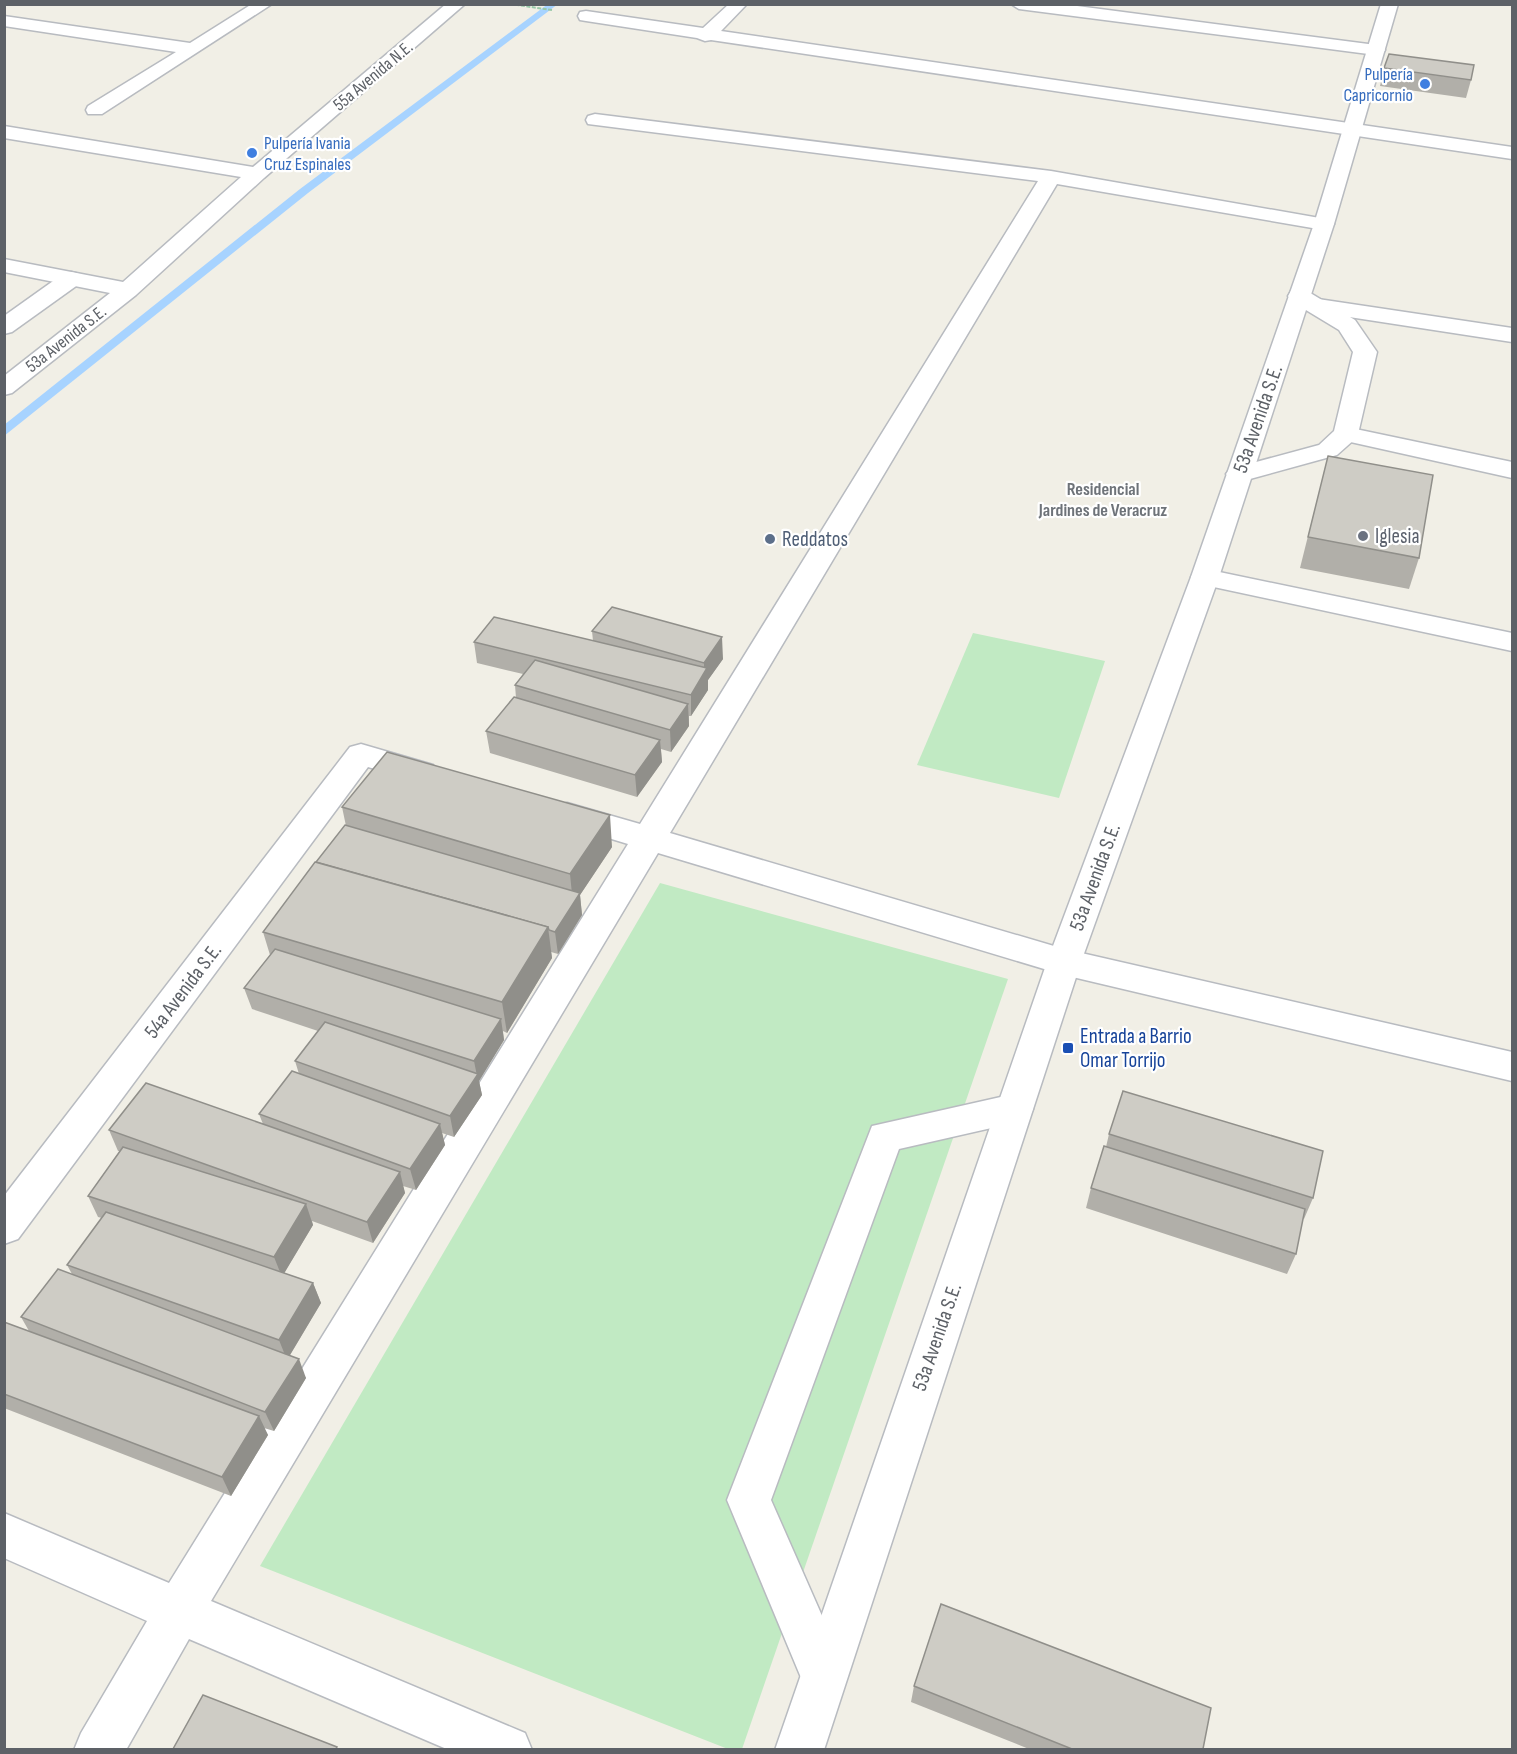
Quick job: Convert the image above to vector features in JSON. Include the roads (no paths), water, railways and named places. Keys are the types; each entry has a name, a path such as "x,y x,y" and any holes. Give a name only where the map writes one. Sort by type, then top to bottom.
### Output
{"street":[{"path":"95,110 264,4"},
{"name":"55a Avenida N.E.","path":"128,291 257,174 457,4"},
{"path":"705,36 739,4"},
{"path":"1019,4 1376,50"},
{"name":"53a Avenida S.E.","path":"799,1749 1064,963 1205,577 1239,474 1309,301 1323,224 1390,4"},
{"path":"586,16 705,36 1512,153"},
{"path":"4,21 193,49"},
{"path":"595,120 1051,177 1323,224"},
{"path":"4,132 257,174"},
{"path":"98,1749 179,1611 1051,177"},
{"path":"4,265 128,291"},
{"path":"4,327 71,279"},
{"name":"53a Avenida S.E.","path":"4,388 128,291"},
{"path":"1309,301 1512,335"},
{"path":"1239,474 1328,450 1346,434 1365,351 1347,325 1309,301"},
{"path":"1346,434 1512,470"},
{"path":"1205,577 1512,642"},
{"name":"54a Avenida S.E.","path":"4,1227 361,754 453,781"},
{"path":"534,804 1064,963 1512,1067"},
{"path":"824,1675 749,1500 885,1137 1014,1109"},
{"path":"4,1535 508,1749"}],"waterway":[{"path":"4,432 304,191 554,4"}],"place":[{"name":"Pulpería Capricornio","path":"1425,84"},
{"name":"Pulpería Ivania Cruz Espinales","path":"252,153"},
{"name":"Iglesia","path":"1363,536"},
{"name":"Reddatos","path":"770,539"},
{"name":"Entrada a Barrio Omar Torrijo","path":"1068,1048"}],"district":[{"name":"Residencial Jardines de Veracruz","path":"1103,499"}]}
